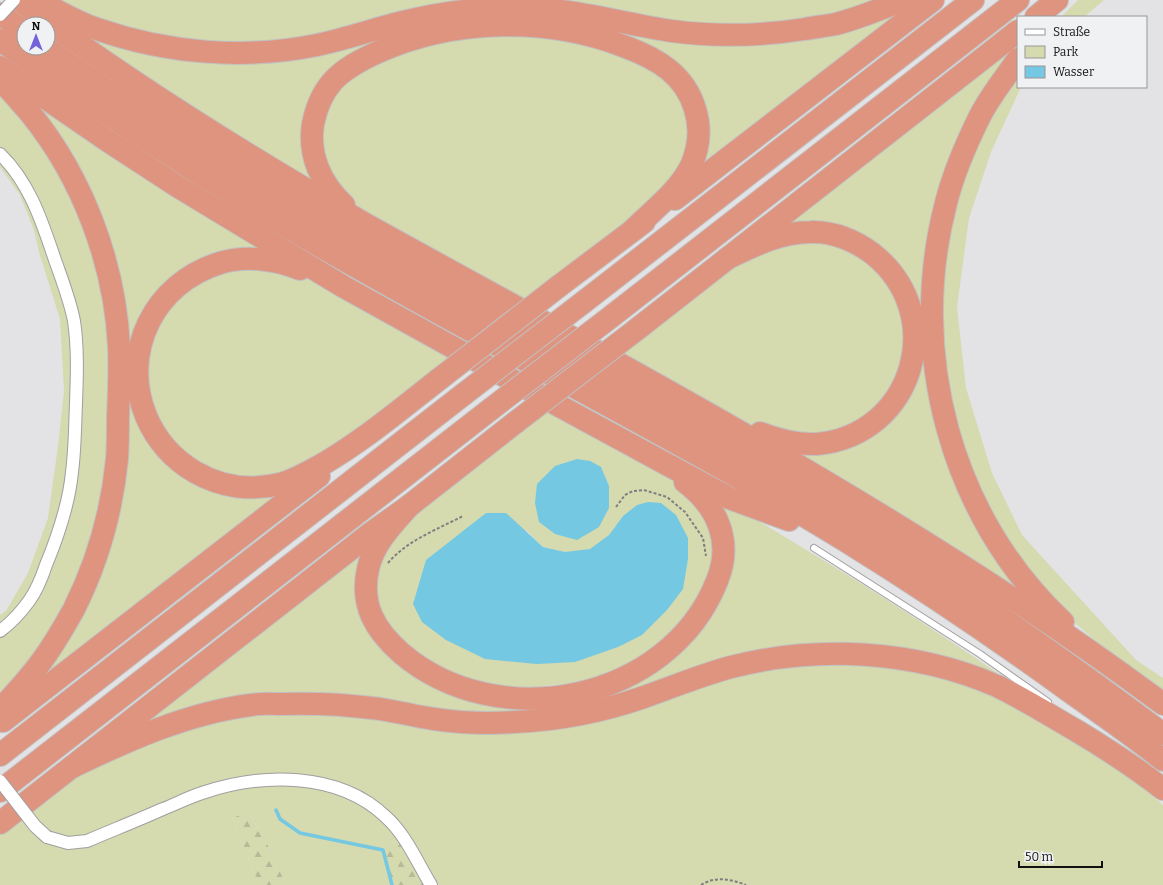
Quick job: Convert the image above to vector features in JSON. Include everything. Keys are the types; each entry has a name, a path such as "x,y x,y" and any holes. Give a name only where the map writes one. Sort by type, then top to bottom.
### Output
{"highway":[{"path":"19,0 69,38 205,128 367,225 817,475 922,540 1019,603 1101,659 1163,704"},
{"path":"36,0 94,29 131,40 172,48 216,52 275,51 315,45 428,16 484,8 555,9 671,30 715,36 778,34 835,24 875,12 903,0"},
{"path":"0,723 339,460 358,443 559,286 682,195 933,0"},
{"path":"0,755 973,0"},
{"path":"0,791 1018,0"},
{"path":"1037,16 1057,0"},
{"path":"1057,16 1073,0"},
{"path":"0,14 16,26"},
{"path":"367,225 324,184 316,164 312,131 315,114 323,94 333,81 347,69 367,57 392,46 457,29 514,25 545,27 607,39 655,60 672,71 685,86 693,101 698,118 699,137 695,156 679,184 667,198 633,230"},
{"path":"0,823 364,538 409,506 1017,32"},
{"path":"0,40 42,70 189,168 293,231 404,294 683,447 842,539 900,575 1003,644 1163,760"},
{"path":"56,54 130,105 200,150 302,212 421,280 699,433 805,494 910,558 1067,662 1163,734"},
{"path":"1017,61 980,115 965,148 946,202 937,244 932,293 932,336 937,379 945,419 958,460 976,504 989,528 1026,582 1053,612 1101,659"},
{"path":"0,67 164,178 344,286 650,456 729,498 842,539"},
{"path":"0,79 31,114 53,145 74,180 90,216 102,251 110,284 119,347 117,458 100,543 77,601 60,634 41,663 0,710"},
{"path":"704,411 778,440 796,444 816,444 834,441 851,435 868,426 886,412 899,393 907,377 914,350 915,335 911,309 900,285 881,261 868,250 843,237 812,232 792,234 771,239 728,258"},
{"path":"344,286 291,266 265,260 243,259 221,262 204,269 185,279 169,292 148,322 141,342 137,364 138,388 142,406 151,428 166,450 184,466 209,480 234,487 257,487 281,484 308,473 358,443"},
{"path":"409,506 380,540 373,553 368,568 366,589 368,603 372,617 388,641 407,658 427,672 468,690 521,699 552,699 582,693 610,684 657,658 687,630 700,614 720,575 724,546 721,530 713,513 693,488 650,456"},
{"path":"72,767 116,745 202,714 252,704 309,703 373,708 434,719 474,724 554,720 595,712 642,698 729,668 762,660 802,655 863,654 930,664 997,686 1046,712 1106,749 1163,789"}],"street":[{"path":"0,14 14,0"},
{"path":"0,154 22,181 32,199 41,221 69,300 74,321 77,353 73,467 60,527 40,581 30,600 0,631"},
{"path":"0,781 35,826 47,836 68,843 87,841 202,793 231,785 263,780 298,780 324,784 349,792 367,802 386,816 403,836 431,885"}],"lane":[{"path":"814,548 980,654 1052,704"},
{"path":"1084,727 1106,749"}],"path":[{"path":"616,507 625,495 633,491 644,490 666,497 685,512 703,538 706,557"},
{"path":"386,564 395,554 419,539 463,516"},
{"path":"701,885 705,882 720,878 746,885"}],"green space":[{"path":"46,0 885,0 796,24 681,26 313,39 216,47 133,33"},
{"path":"919,0 685,185 701,108 604,32 415,32 312,103 326,193 56,18 165,54 497,14 705,43"},
{"path":"1078,0 1104,0 1085,16 1062,16"},
{"path":"514,30 633,54 681,90 694,136 669,191 526,301 354,206 322,166 318,135 333,88 404,47"},
{"path":"1017,46 1005,60 941,198 938,417 1031,599 780,447 839,445 916,361 882,255 767,230"},
{"path":"1017,68 1017,88 1021,88 991,152 969,218 957,307 966,388 992,473 1022,535 1136,660 1163,678 1163,693 1113,656 1068,617 1015,555 970,472 947,397 940,274 966,164"},
{"path":"0,87 67,180 107,296 112,418 99,522 64,612 0,703 0,636 54,556 80,385 59,264 0,149"},
{"path":"35,98 283,254 171,284 132,381 190,476 301,483 25,698 97,569 124,325 32,104"},
{"path":"0,160 15,178 39,223 71,326 71,446 61,515 27,598 0,626 0,615 6,611 28,573 48,518 64,391 60,319 39,252 34,230 20,195 0,167"},
{"path":"829,238 883,269 910,334 894,393 842,434 774,435 744,422 620,355 703,285 764,246"},
{"path":"223,266 295,271 455,355 339,448 270,481 213,475 165,440 142,372 161,310"},
{"path":"551,408 663,471 693,493 719,553 681,628 607,679 500,691 418,659 374,609 371,593 387,537","holes":["623,516 537,664 526,530 543,547 565,552 590,550 609,535"]},
{"path":"708,492 784,536 858,582 1005,678 904,649 633,691 561,709 477,714 342,695 133,731 369,538 364,609 449,688 601,694 718,592"},
{"path":"873,660 1000,693 1123,771 1163,805 1163,885 439,885 408,832 383,850 392,885 286,885 265,839 248,812 232,818 259,885 0,885 0,835 34,811 74,779 124,750 223,717 306,708 478,728 757,666"},
{"path":"248,812 265,839 286,885 259,885 232,818"},
{"path":"403,836 431,885 392,885 383,850"}],"water":[{"path":"577,459 590,461 601,467 609,486 609,508 599,527 577,540 555,534 539,522 535,503 537,484 555,466"},
{"path":"648,502 661,503 676,515 688,538 688,559 683,589 667,610 642,635 618,647 575,662 537,664 485,659 446,640 422,622 413,604 426,560 486,513 506,513 543,547 565,552 590,549 609,535 623,516 637,505"}],"waterway":[{"path":"276,810 280,819 300,833 383,850 392,885"}]}
